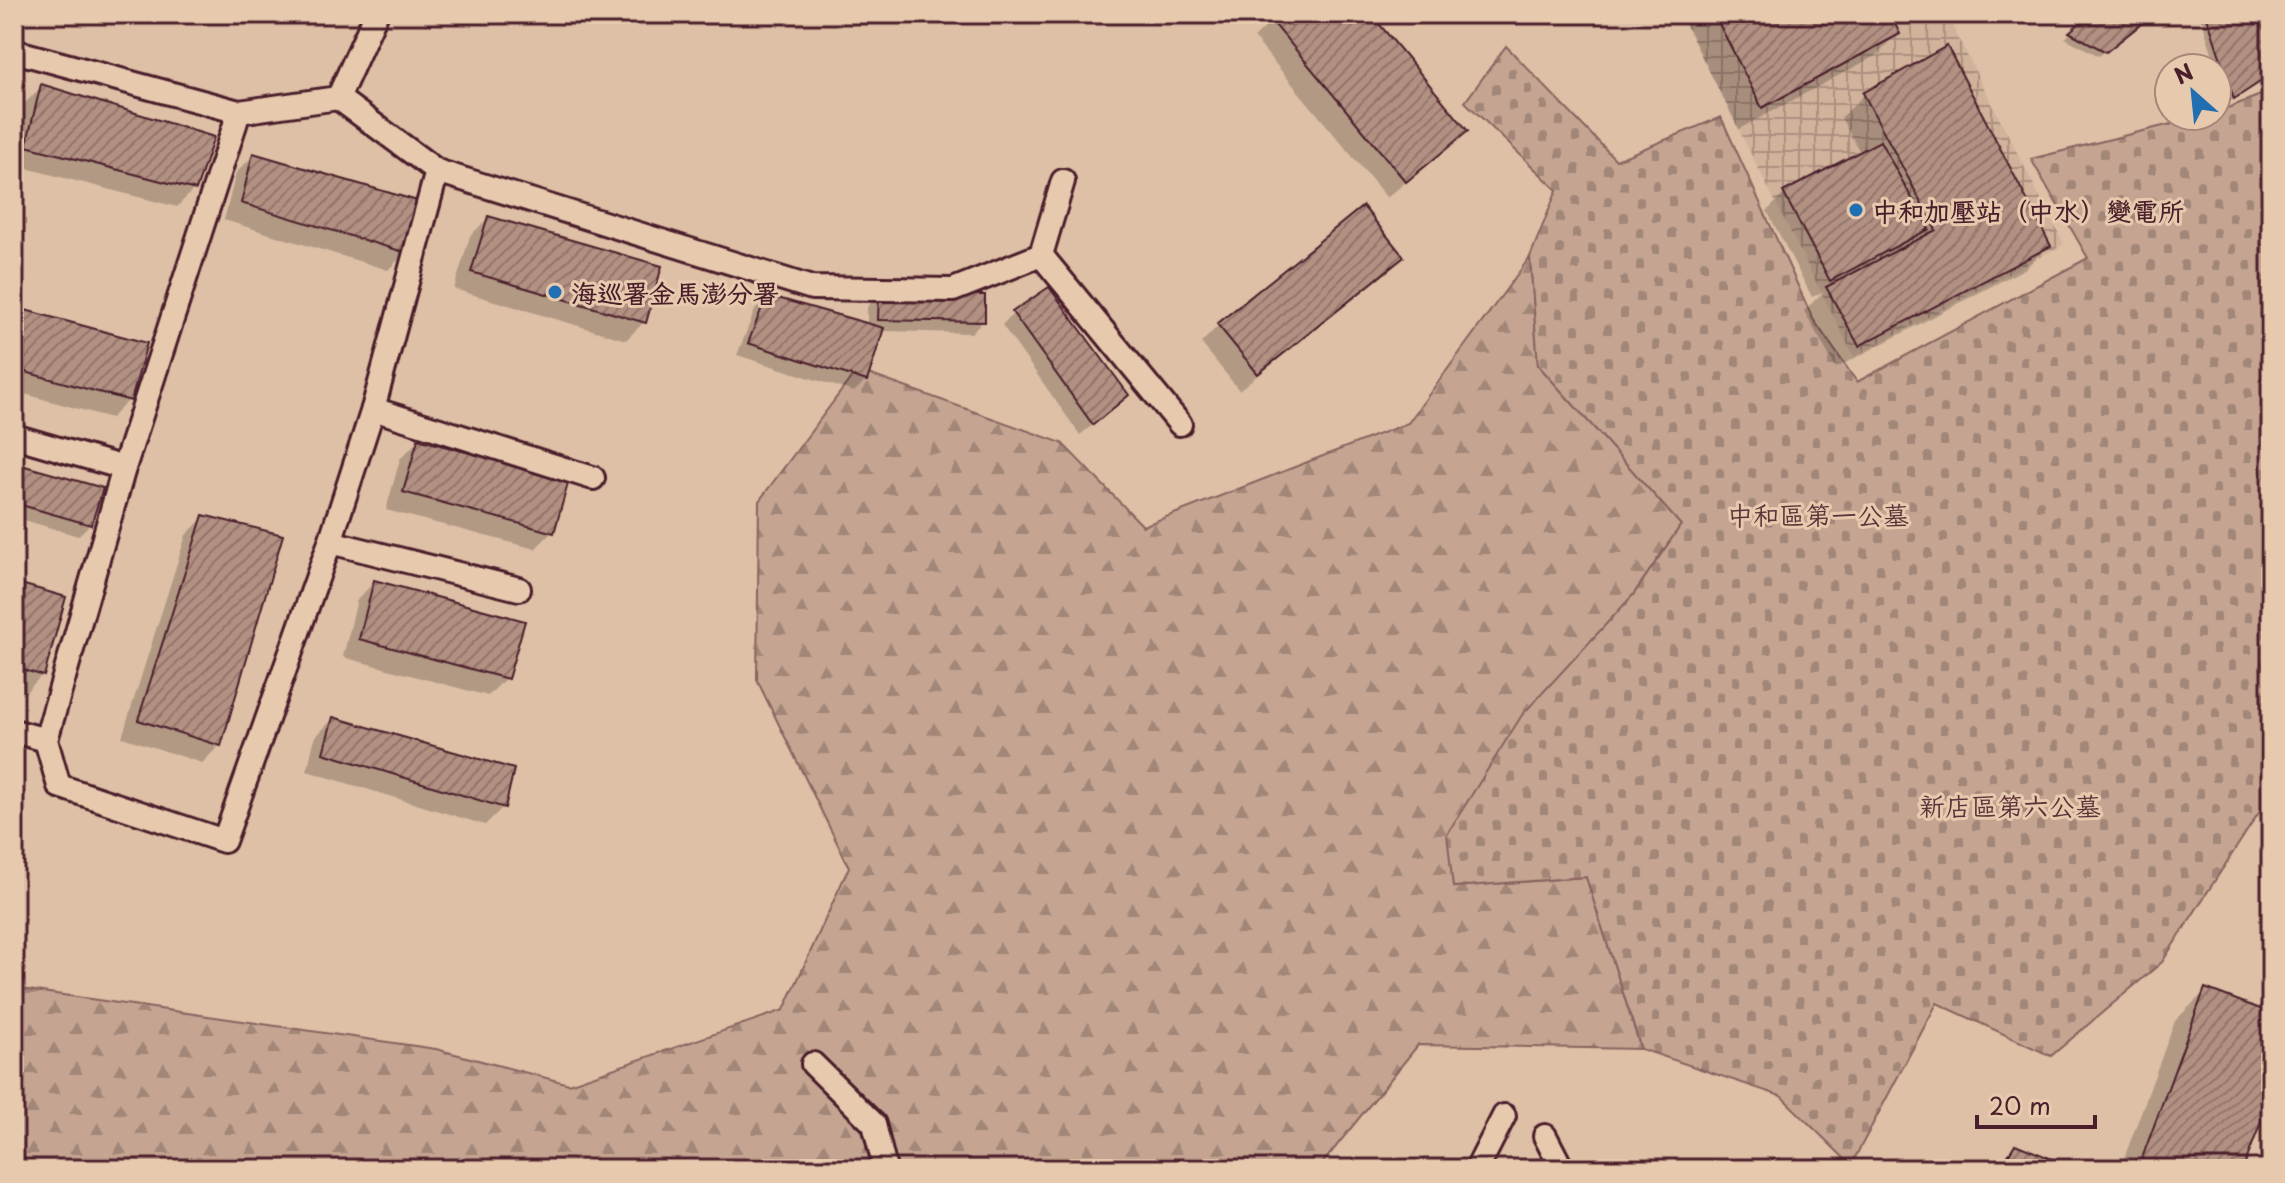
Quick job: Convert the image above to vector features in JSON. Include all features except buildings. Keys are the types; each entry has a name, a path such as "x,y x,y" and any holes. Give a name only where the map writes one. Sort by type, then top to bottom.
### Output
{"lane":[{"path":"338,98 376,14"},
{"path":"14,51 239,112 338,98 437,171 812,288 953,290 1041,255"},
{"path":"239,112 124,468 46,740 59,786 224,841 330,542 373,409 437,171"},
{"path":"1041,255 1063,181"},
{"path":"1041,255 1180,424"},
{"path":"373,409 593,478"},
{"path":"14,436 124,468"},
{"path":"330,542 519,589"},
{"path":"14,731 46,740"},
{"path":"813,1064 874,1124 885,1169"},
{"path":"1477,1169 1504,1116"},
{"path":"1545,1136 1562,1169"}],"shaded area":[{"path":"1680,14 1946,14 2064,244 1854,357"}],"green space":[{"path":"1506,46 1616,160 1721,117 1813,319 1857,382 2088,258 2031,159 2153,128 2153,132 2233,132 2233,106 2271,91 2271,794 2162,962 2051,1056 1937,1003 1851,1165 1781,1096 1641,1049 1586,877 1453,887 1447,834 1522,715 1633,595 1681,525 1538,365 1530,257 1557,190 1465,102"},
{"path":"1530,257 1538,365 1681,525 1633,595 1454,887 1586,877 1641,1049 1418,1045 1318,1169 14,1169 14,988 436,1049 569,1084 784,1010 849,867 757,680 759,501 857,370 1062,443 1143,526 1408,423"}],"place":[{"name":"中和加壓站（中水）變電所","path":"1856,210"},
{"name":"海巡署金馬澎分署","path":"555,292"}],"park label":[{"name":"中和區第一公墓","path":"1818,514"},
{"name":"新店區第六公墓","path":"2010,805"}]}
